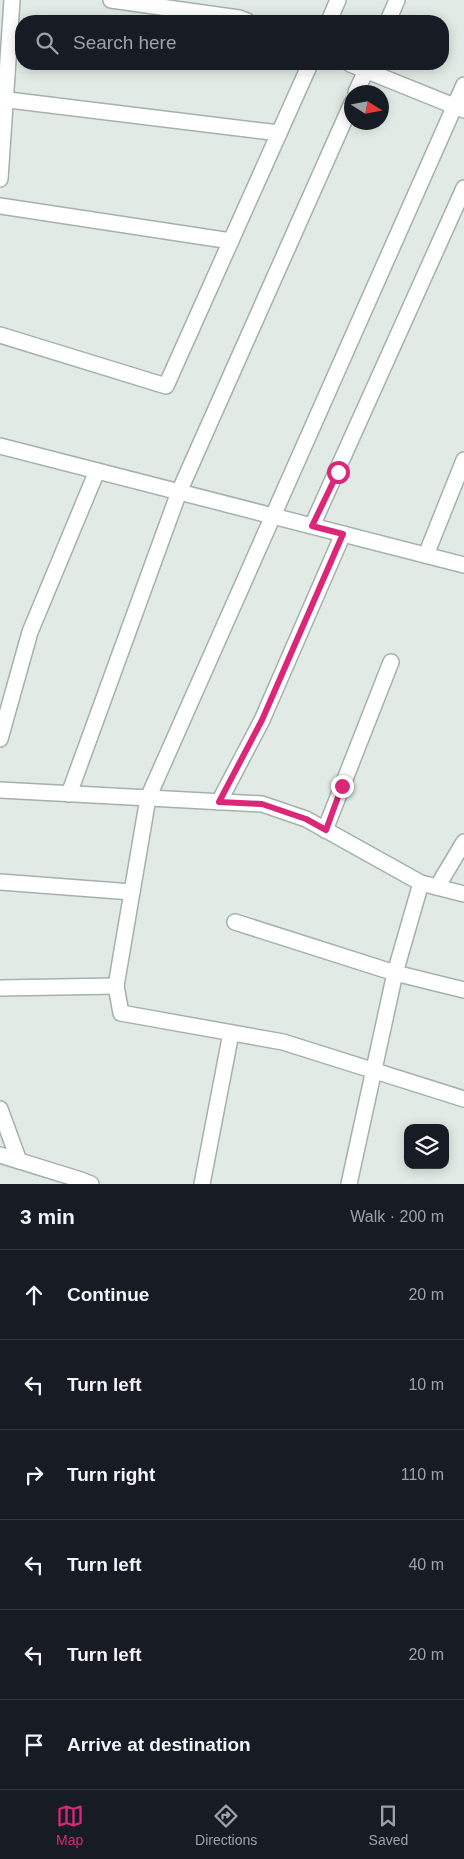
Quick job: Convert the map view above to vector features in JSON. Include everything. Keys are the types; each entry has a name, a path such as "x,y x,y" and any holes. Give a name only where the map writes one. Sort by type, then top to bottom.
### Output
{"street":[{"path":"0,179 3,100 12,0"},
{"path":"110,0 218,15"},
{"path":"332,15 338,0"},
{"path":"391,15 397,0"},
{"path":"0,335 166,386 307,70"},
{"path":"359,85 366,70"},
{"path":"374,70 459,109"},
{"path":"464,86 459,109 273,516 148,798 116,986 121,1013 283,1042 464,1099"},
{"path":"3,100 279,133"},
{"path":"69,794 179,492 344,121"},
{"path":"312,526 464,188"},
{"path":"0,206 231,241"},
{"path":"0,446 464,565"},
{"path":"426,555 464,460"},
{"path":"0,739 30,632 97,471"},
{"path":"219,802 262,720 343,534"},
{"path":"326,830 391,662"},
{"path":"0,790 262,804 306,819 420,883 464,894"},
{"path":"437,887 464,842"},
{"path":"0,882 132,892"},
{"path":"349,1184 395,973 420,883"},
{"path":"235,922 395,973 464,990"},
{"path":"0,988 116,986"},
{"path":"202,1184 231,1033"},
{"path":"0,1109 19,1161"},
{"path":"0,1155 91,1184"}],"route":[{"path":"338,472 312,526 343,534 262,720 219,802 262,804 306,819 326,830 342,786"}]}
